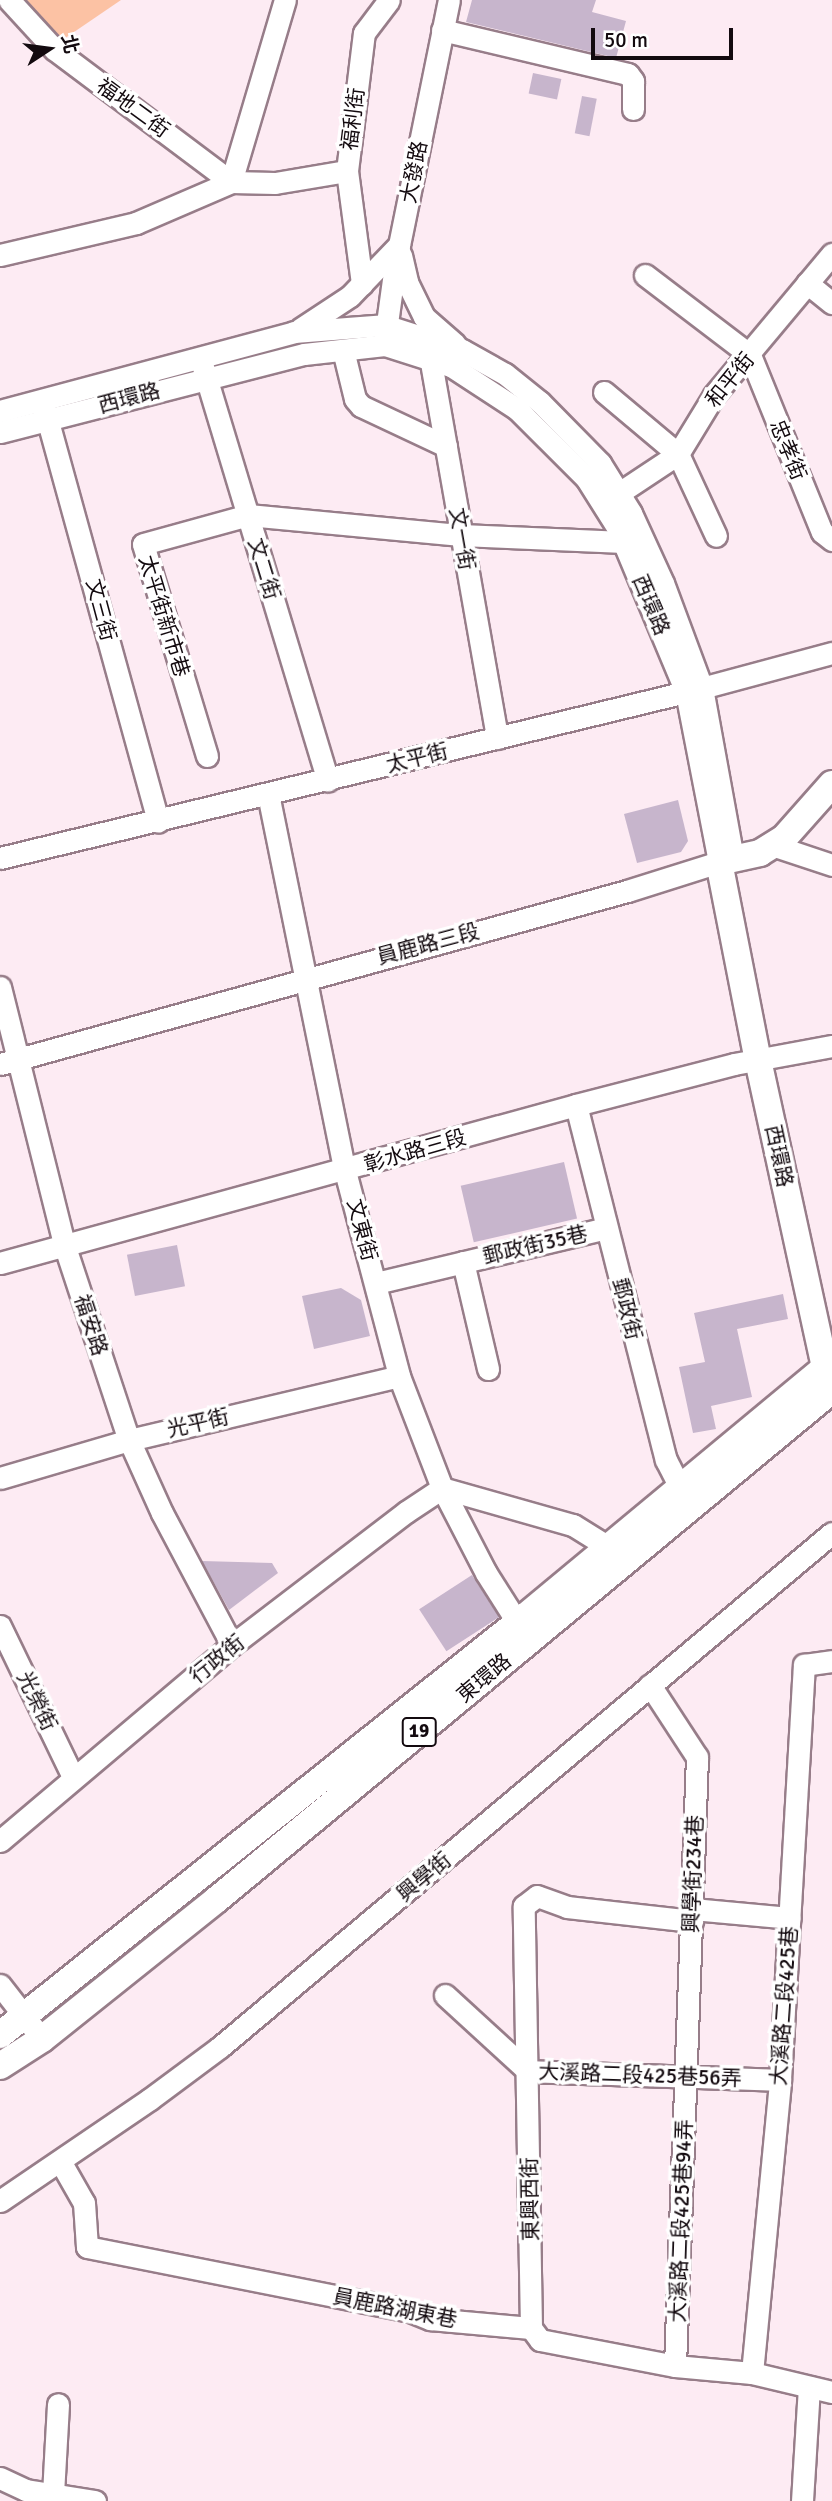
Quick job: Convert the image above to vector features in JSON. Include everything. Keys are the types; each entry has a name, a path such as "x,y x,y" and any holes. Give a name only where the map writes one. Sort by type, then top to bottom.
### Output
{"main road":[{"name":"員鹿路三段","path":"726,860 760,853 784,838 832,784"},
{"name":"西環路","path":"726,860 830,1374"},
{"name":"西環路","path":"765,1059 832,1334"},
{"name":"東環路","path":"0,2035 523,1631 686,1499 830,1374"},
{"name":"東環路","path":"0,2066 42,2039 523,1631 610,1548 686,1499"}],"street":[{"name":"福地二街","path":"9,0 54,49 231,182"},
{"path":"231,182 285,0"},
{"name":"福利街","path":"0,255 136,223 231,182 275,183 347,171 363,33 389,0"},
{"name":"大發路","path":"385,335 399,245 449,0"},
{"path":"442,30 628,74 634,81 633,109"},
{"path":"347,171 362,284"},
{"path":"294,332 342,302 399,245"},
{"path":"399,245 407,282 424,317 462,350"},
{"name":"和平街","path":"619,493 678,454 714,395 832,254"},
{"path":"645,275 750,355"},
{"path":"807,283 832,303"},
{"name":"西環路","path":"0,432 47,420 204,368 294,332 427,339 462,350 505,374 540,402 600,463 619,493 663,583 694,690 726,860"},
{"name":"西環路","path":"0,411 41,399 204,368 343,350 385,335 431,361 451,366 517,409 586,478 624,542 694,690"},
{"name":"文一街","path":"427,339 497,738"},
{"path":"343,350 355,399 361,407 446,446"},
{"name":"忠孝街","path":"750,355 822,532 832,540"},
{"name":"文二街","path":"204,368 328,780"},
{"path":"604,392 678,454 716,536"},
{"name":"文三街","path":"41,399 158,822"},
{"name":"太平街新市巷","path":"207,756 143,544 248,515 461,535 624,542"},
{"name":"太平街","path":"0,858 158,822 694,690 832,653"},
{"name":"文東街","path":"268,794 308,977 345,1171 398,1376 442,1488 486,1573 523,1631"},
{"path":"772,845 832,865"},
{"name":"員鹿路三段","path":"9,1062 308,977 627,891 726,860"},
{"name":"福安路","path":"0,987 9,1062 65,1247 128,1440 162,1513 232,1645"},
{"name":"彰水路三段","path":"0,1263 345,1171 576,1105 765,1059 832,1046"},
{"name":"郵政街","path":"576,1105 666,1460 686,1499"},
{"name":"郵政街35巷","path":"376,1283 607,1228"},
{"name":"郵政街35巷","path":"463,1262 488,1368"},
{"name":"光平街","path":"0,1478 128,1440 398,1376"},
{"path":"442,1488 573,1525 610,1548"},
{"name":"行政街","path":"0,1841 232,1645 406,1512 442,1488"},
{"name":"興學街","path":"0,2201 220,2047 832,1534"},
{"name":"光榮街","path":"0,1626 73,1777"},
{"name":"大溪路二段425巷","path":"752,2374 780,2080 804,1665 832,1661"},
{"name":"興學街234巷","path":"650,1685 697,1757 687,2077"},
{"name":"東興西街","path":"531,2328 524,1906 537,1896 567,1907 692,1915"},
{"path":"692,1915 790,1917"},
{"path":"0,1985 23,2018 42,2039"},
{"name":"大溪路二段425巷56弄","path":"444,1994 528,2071 780,2080"},
{"name":"大溪路二段425巷94弄","path":"675,2366 687,2077"},
{"name":"員鹿路湖東巷","path":"60,2161 84,2203 87,2247 410,2311 430,2319 531,2328 540,2340 675,2366 752,2374 832,2392"},
{"path":"802,2501 809,2387"},
{"path":"53,2494 58,2404"},
{"path":"0,2478 26,2490 95,2501"}],"shaded area":[{"path":"16,0 121,0 55,45"}],"building":[{"path":"472,0 596,0 592,12 626,21 616,58 466,22"},
{"path":"533,73 561,79 557,100 529,94"},
{"path":"582,96 597,99 589,136 575,133"},
{"path":"678,800 688,841 681,852 637,863 624,814"},
{"path":"564,1162 577,1219 474,1242 461,1186"},
{"path":"177,1245 185,1286 135,1296 127,1255"},
{"path":"341,1288 361,1300 370,1336 314,1349 302,1296"},
{"path":"783,1294 788,1319 737,1329 752,1397 711,1406 716,1429 693,1433 679,1367 705,1362 694,1313"},
{"path":"202,1561 272,1563 278,1573 229,1610"},
{"path":"472,1575 499,1617 446,1651 419,1609"}]}
